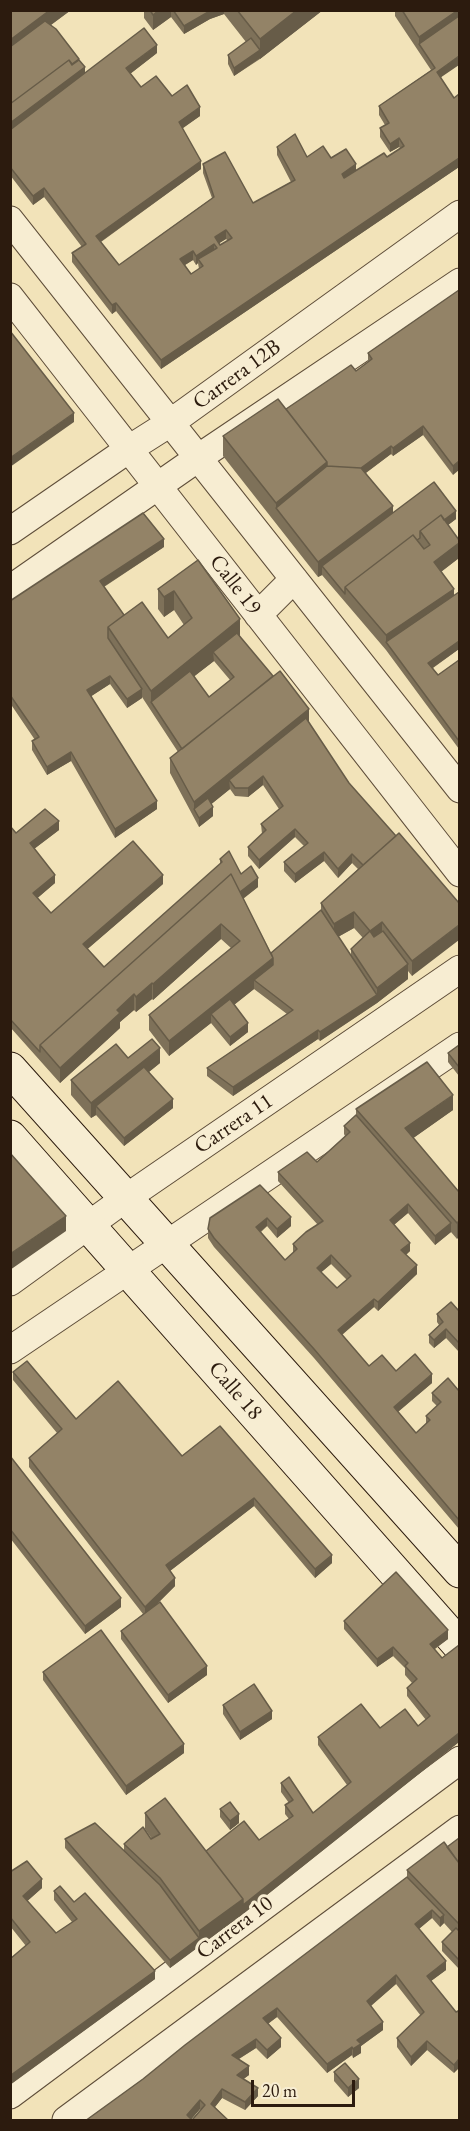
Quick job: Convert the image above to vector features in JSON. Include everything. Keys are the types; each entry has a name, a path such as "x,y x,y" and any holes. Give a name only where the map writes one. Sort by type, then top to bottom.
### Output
{"street":[{"name":"Carrera 12B","path":"10,531 170,423 459,214"},
{"path":"14,231 198,458 459,789"},
{"name":"Carrera 12B","path":"10,588 459,282"},
{"name":"Calle 19","path":"10,297 459,873"},
{"path":"258,615 294,579"},
{"name":"Carrera 11","path":"10,1282 126,1198 459,969"},
{"path":"10,1350 459,1046"},
{"name":"Calle 18","path":"10,1069 459,1571"},
{"name":"Calle 18","path":"10,1137 459,1646"},
{"name":"Carrera 10","path":"10,2095 459,1760"},
{"path":"66,2121 459,1829"}],"building":[{"path":"10,10 50,10 10,40"},
{"path":"173,10 210,10 210,11 184,26"},
{"path":"237,10 297,10 260,39"},
{"path":"402,10 458,10 419,37"},
{"path":"459,16 459,56 437,72 454,98 459,94 459,158 161,360 116,303 112,305 72,253 86,244 44,188 33,196 10,167 10,130 144,28 157,45 126,68 141,87 156,76 172,96 187,85 200,107 179,122 201,161 96,236 119,265 214,197 203,164 225,152 253,203 295,180 277,147 295,134 307,157 323,146 331,158 346,149 356,164 342,174 344,178 384,153 387,157 404,146 399,138 390,144 380,128 389,123 379,106 435,68 419,44","holes":["226,230 232,238 220,245 215,237","214,244 217,248 198,259 203,266 191,274 180,259 193,251 196,256"]},
{"path":"45,21 56,29 79,59 72,64 69,60 10,104 10,47"},
{"path":"251,38 260,50 234,68 228,55"},
{"path":"69,60 72,65 79,60 85,67 10,123 10,104"},
{"path":"459,290 459,461 453,466 423,426 361,468 327,466 327,462 286,409 351,365 356,371 372,359 368,353"},
{"path":"10,331 74,413 10,458"},
{"path":"278,399 327,462 276,503 223,436"},
{"path":"327,466 361,468 393,506 318,562 276,508"},
{"path":"434,482 456,511 444,520 441,515 420,531 420,538 417,540 413,535 345,587 345,594 322,566"},
{"path":"143,513 164,539 100,581 124,615 108,627 108,638 142,689 127,699 110,676 87,690 157,801 115,829 71,752 47,767 32,741 39,737 10,695 10,601"},
{"path":"441,515 459,543 434,562 454,589 386,635 345,587 413,535 424,549 430,545 420,531"},
{"path":"198,560 240,619 151,691 108,627 142,602 168,638 192,618 174,591 164,597 158,589"},
{"path":"459,592 459,641 428,663 438,675 459,660 459,741 386,642"},
{"path":"237,633 273,676 182,749 151,702 190,671 209,697 234,677 213,652"},
{"path":"280,671 309,709 194,802 170,758"},
{"path":"306,718 349,783 396,836 363,865 352,854 338,869 324,852 295,874 284,862 308,843 295,829 259,860 248,847 266,830 261,824 283,806 263,776 248,788 235,788 229,780"},
{"path":"208,798 213,807 199,818 194,809"},
{"path":"45,809 59,821 30,843 55,875 33,893 51,913 133,841 163,875 83,944 104,967 222,862 220,859 229,851 241,874 251,866 258,878 240,892 231,874 40,1045 40,1052 10,1019 10,826 16,833"},
{"path":"399,833 459,903 459,925 412,961 382,922 370,931 354,912 334,924 321,903"},
{"path":"231,874 273,958 169,1041 149,1015 240,941 221,924 153,984 136,997 134,994 117,1010 120,1013 60,1068 40,1045"},
{"path":"321,910 377,995 320,1032 318,1030 233,1087 207,1068 293,1010 254,980 273,965 271,953"},
{"path":"370,931 374,937 383,931 408,964 377,988 351,949"},
{"path":"230,999 248,1023 230,1037 211,1014"},
{"path":"152,1039 160,1048 91,1103 71,1080 116,1044 128,1058"},
{"path":"459,1045 459,1067 448,1053"},
{"path":"427,1062 453,1095 405,1128 459,1192 459,1221 457,1223 356,1109"},
{"path":"144,1067 173,1099 124,1138 96,1106"},
{"path":"356,1115 451,1223 435,1236 408,1204 390,1220 410,1243 401,1250 417,1265 378,1302 374,1299 338,1330 369,1366 382,1355 396,1371 415,1354 432,1374 394,1407 416,1433 430,1420 426,1416 441,1402 432,1393 448,1378 459,1391 459,1520 314,1349 208,1229 210,1218 260,1185 291,1217 277,1229 267,1218 256,1227 285,1260 297,1249 293,1244 323,1221 278,1172 307,1152 317,1162 350,1132 344,1126","holes":["331,1255 351,1276 337,1288 317,1268"]},
{"path":"10,1153 66,1216 10,1254"},
{"path":"451,1302 459,1311 459,1343 446,1329 434,1340 429,1335 443,1322 437,1314"},
{"path":"27,1361 76,1419 118,1381 182,1456 220,1426 332,1555 315,1569 254,1498 166,1565 175,1578 145,1607 29,1458 62,1429 13,1372"},
{"path":"10,1456 121,1598 85,1626 10,1529"},
{"path":"396,1572 448,1630 430,1644 442,1658 459,1645 459,1733 243,1905 243,1899 206,1851 244,1821 259,1840 293,1816 285,1805 293,1800 281,1783 289,1777 313,1813 351,1782 318,1737 361,1704 380,1728 405,1709 418,1726 430,1716 407,1688 417,1679 405,1666 408,1663 393,1647 377,1659 344,1621"},
{"path":"160,1602 207,1666 168,1695 121,1631"},
{"path":"101,1630 184,1744 126,1786 43,1672"},
{"path":"254,1684 272,1711 240,1732 223,1705"},
{"path":"165,1798 243,1899 199,1931 160,1878 124,1844 143,1827 151,1839 160,1834 145,1813"},
{"path":"230,1802 239,1814 230,1821 220,1809"},
{"path":"95,1823 160,1885 199,1938 170,1960 65,1839"},
{"path":"459,1838 459,1863 447,1847"},
{"path":"444,1842 459,1863 459,1924 407,1870"},
{"path":"27,1861 42,1879 23,1896 56,1933 77,1919 54,1891 60,1886 74,1902 85,1893 155,1971 11,2075 10,1959 30,1942 10,1917 10,1872"},
{"path":"407,1877 444,1915 440,1918 432,1910 415,1924 446,1961 427,1976 459,2013 459,2059 454,2065 427,2041 411,2057 397,2038 424,2012 396,1975 367,2001 383,2022 357,2040 361,2044 353,2049 352,2047 327,2064 277,2008 263,2018 281,2038 267,2050 256,2039 232,2055 249,2066 237,2075 258,2088 245,2102 222,2089 211,2104 229,2121 85,2121","holes":["200,2100 205,2105 192,2120 187,2115"]},
{"path":"456,1928 459,1931 459,1960 442,1942"},
{"path":"345,2063 359,2079 348,2088 334,2072"}]}
